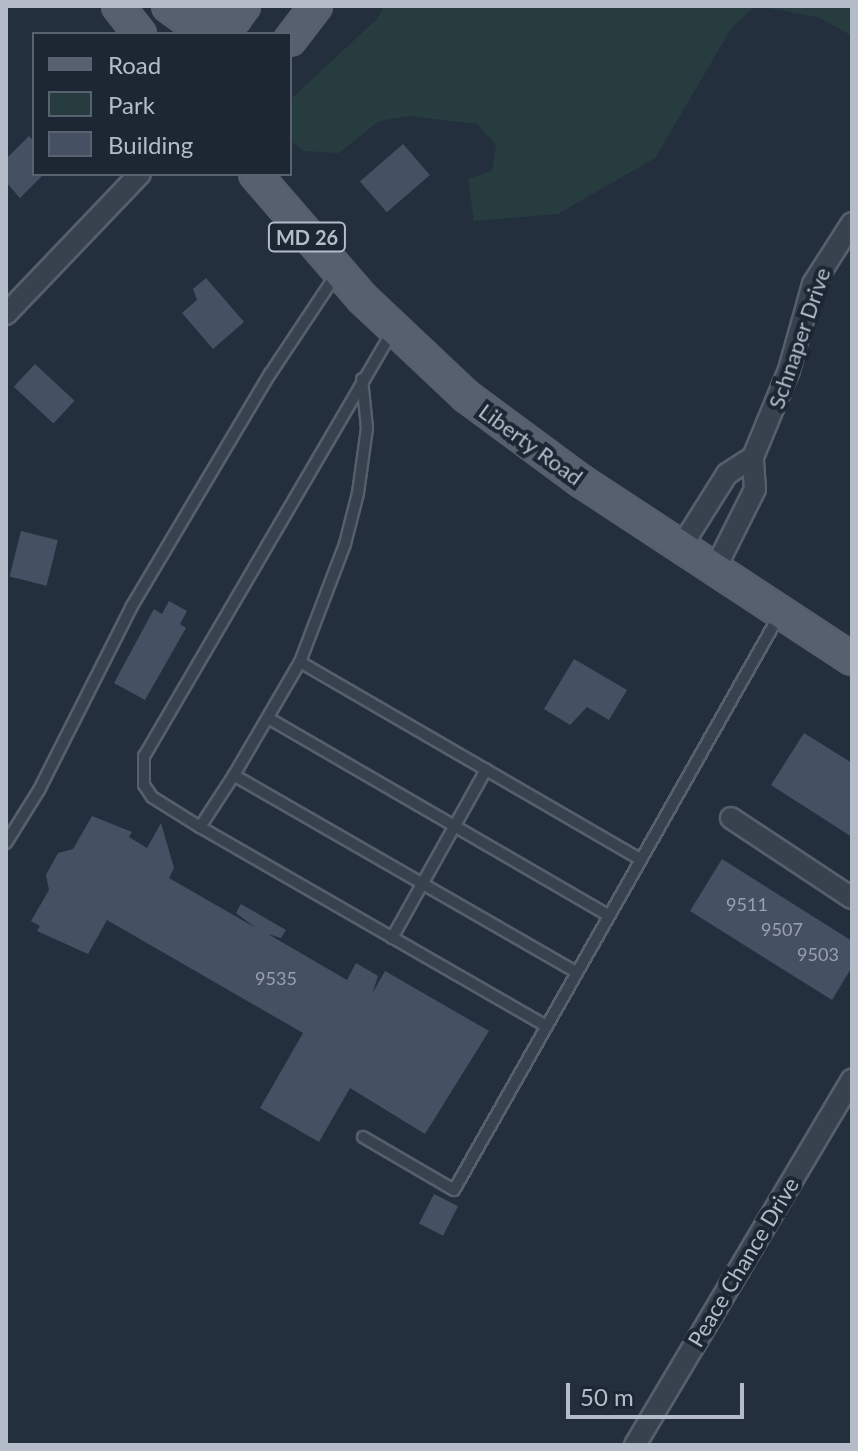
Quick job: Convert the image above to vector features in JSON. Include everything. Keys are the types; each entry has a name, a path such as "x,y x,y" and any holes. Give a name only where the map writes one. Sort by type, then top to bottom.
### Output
{"main road":[{"path":"118,6 138,32"},
{"path":"168,6 187,20 207,24 235,18 244,6"},
{"path":"248,32 268,6"},
{"path":"292,37 316,6"},
{"name":"Liberty Road","path":"257,176 338,272 394,330 503,425 852,659"}],"street":[{"path":"6,314 138,176"},
{"name":"Schnaper Drive","path":"715,569 755,489 753,457 789,370 813,284 852,223"},
{"name":"Schnaper Drive","path":"681,547 727,474 753,457"},
{"path":"731,818 852,898"},
{"name":"Peace Chance Drive","path":"635,1445 852,1079"}],"lane":[{"path":"6,843 39,790 132,606 270,374 338,272"},
{"path":"394,330 362,378 144,756 144,785 152,797 200,827 545,1025"},
{"path":"200,827 300,662 345,544 358,493 367,428 362,378"},
{"path":"363,1137 454,1190 781,612"},
{"path":"300,662 640,859"},
{"path":"268,718 608,915"},
{"path":"392,938 486,770"},
{"path":"234,775 576,972"}],"green space":[{"path":"384,6 755,6 731,29 655,158 558,214 474,221 468,179 492,171 496,145 477,124 409,116 379,121 339,153 304,151 292,142 292,98 377,19"},
{"path":"758,6 852,6 852,36 818,17"}],"building":[{"path":"29,136 32,139 32,176 42,176 20,198 6,182 6,159"},
{"path":"403,144 430,175 387,212 360,181"},
{"path":"206,278 244,322 213,349 182,313 197,300 193,289"},
{"path":"35,364 74,401 53,423 14,387"},
{"path":"21,531 58,540 47,586 10,577"},
{"path":"169,601 187,611 180,624 186,628 145,700 114,683 154,609 162,614"},
{"path":"574,659 627,690 609,720 587,707 570,725 544,709"},
{"path":"804,733 852,763 852,837 771,785"},
{"path":"92,816 132,832 129,837 147,848 161,823 174,868 169,878 256,928 236,913 241,904 286,930 281,938 268,934 347,980 356,963 378,976 372,994 385,971 489,1031 425,1134 350,1088 319,1142 260,1108 303,1033 107,920 88,954 37,931 40,926 31,921 49,890 46,875 58,853 73,849"},
{"path":"722,859 852,941 852,967 832,1000 690,911"},
{"path":"434,1194 458,1206 443,1236 419,1223"}]}
